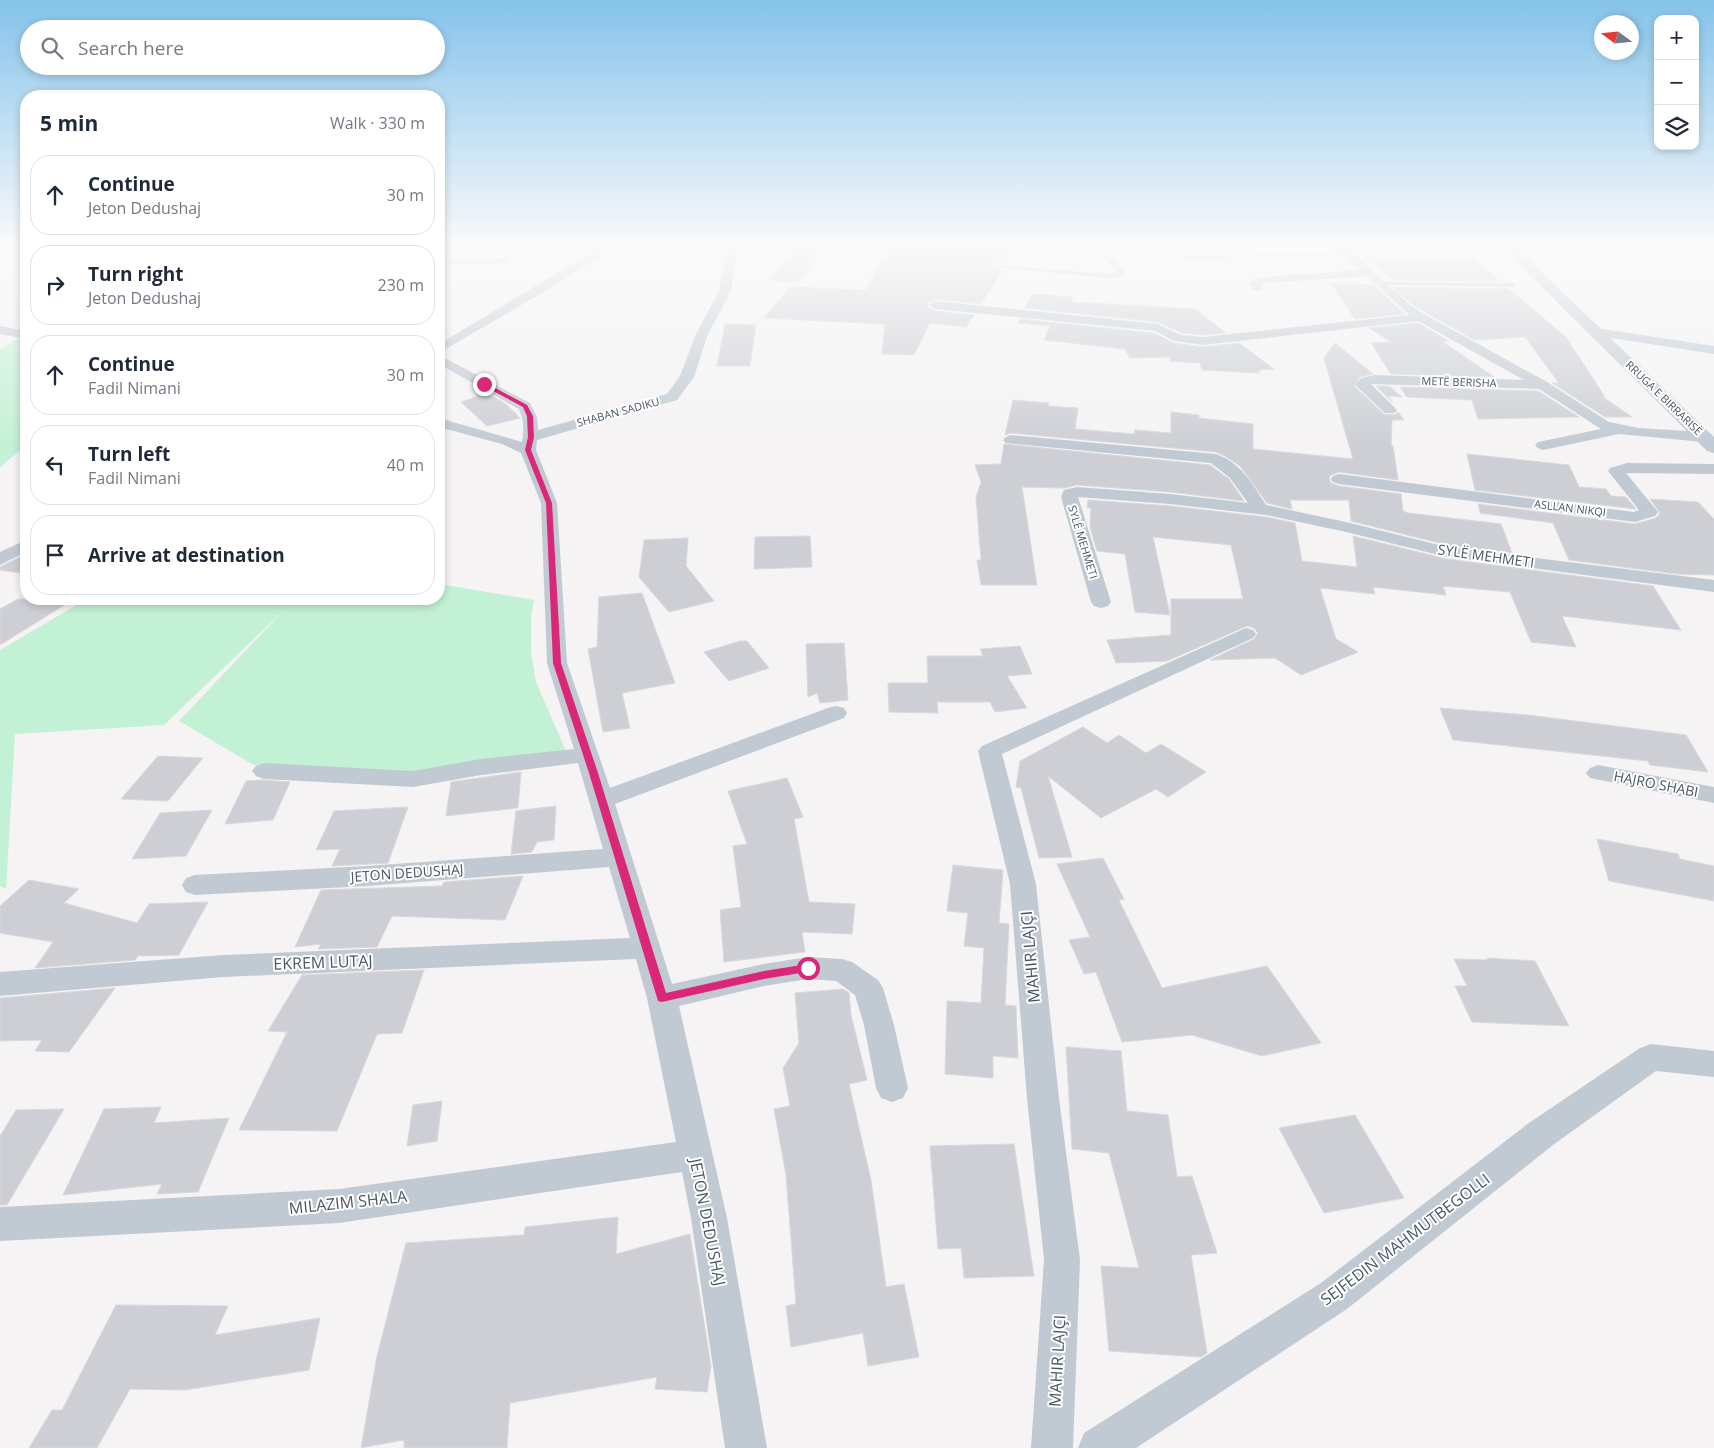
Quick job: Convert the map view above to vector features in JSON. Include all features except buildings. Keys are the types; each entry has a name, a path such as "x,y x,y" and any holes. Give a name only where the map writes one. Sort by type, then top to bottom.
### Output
{"street":[{"path":"445,346 502,313"},
{"name":"SHABAN SADIKU","path":"529,444 672,396 687,377 702,334 713,313"},
{"path":"1008,313 1158,328 1178,338 1203,341 1420,316"},
{"name":"METË BERISHA","path":"1415,313 1542,386 1604,425 1619,430 1709,442"},
{"name":"RRUGA E BIRRARISË","path":"1576,313 1709,442"},
{"path":"0,330 20,333"},
{"path":"1596,332 1714,350"},
{"path":"0,344 20,335"},
{"name":"JETON DEDUSHAJ","path":"445,362 525,406 530,416 529,444 549,503 557,663 662,998 694,1155 709,1218 746,1448"},
{"name":"METË BERISHA","path":"1390,410 1362,385 1366,381 1375,379 1542,386"},
{"path":"445,424 506,441 529,444"},
{"path":"1543,445 1619,430"},
{"path":"1011,440 1215,459 1229,467 1246,485 1261,510"},
{"name":"ASLLAN NIKQI","path":"1339,479 1635,517 1649,512 1616,472 1627,468 1714,469"},
{"name":"SYLË MEHMETI","path":"1101,602 1070,497 1070,494 1077,492 1170,499 1261,510 1346,527 1447,552 1714,586"},
{"path":"0,560 20,548"},
{"name":"MAHIR LAJÇI","path":"1052,1448 1062,1260 1043,1098 1023,884 990,751 1246,634"},
{"path":"601,800 836,713"},
{"path":"264,771 413,779 481,767 587,754"},
{"name":"HAJRO SHABI","path":"1598,773 1714,795"},
{"name":"JETON DEDUSHAJ","path":"195,885 376,875 618,857"},
{"name":"EKREM LUTAJ","path":"0,984 224,966 646,948"},
{"path":"662,998 808,968 842,970 868,988 879,1025 892,1088"},
{"name":"SEJFEDIN MAHMUTBEGOLLI","path":"1099,1448 1334,1296 1541,1134 1651,1057 1714,1064"},
{"name":"MILAZIM SHALA","path":"0,1224 339,1206 694,1155"}],"green space":[{"path":"20,338 20,450 0,467 0,349"},
{"path":"445,585 534,600 531,617 531,652 536,682 569,758 413,779 264,771 179,721 284,610 164,725 15,734 6,889 0,886 0,650 77,605 445,605"}],"route":[{"path":"484,384 525,406 530,416 531,437 528,450 549,503 557,663 662,998 764,975 808,968"}]}
